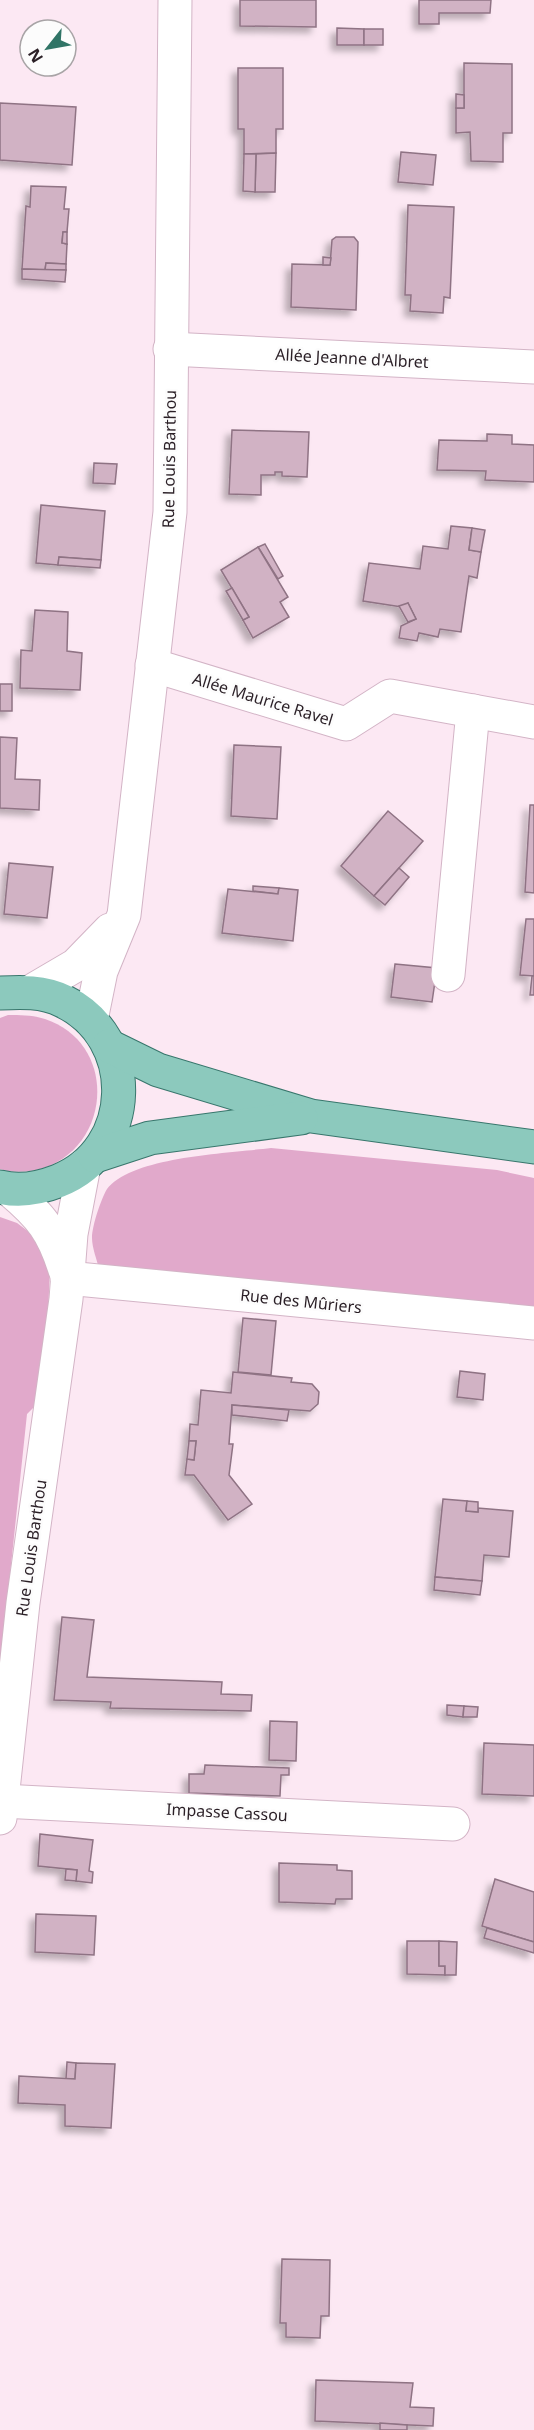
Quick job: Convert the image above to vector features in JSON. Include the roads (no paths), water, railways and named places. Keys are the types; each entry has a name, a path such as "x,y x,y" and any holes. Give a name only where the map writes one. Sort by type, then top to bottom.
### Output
{"main road":[{"path":"15,992 63,1001 100,1033 158,1070 311,1116 534,1147"},
{"path":"5,1188 42,1188 71,1176 90,1161 111,1131 119,1103 118,1074 100,1033"},
{"path":"90,1161 150,1138 311,1116"}],"street":[{"name":"Rue Louis Barthou","path":"100,1033 101,970 124,915 170,512 175,0"},
{"name":"Allée Jeanne d'Albret","path":"170,349 534,367"},
{"name":"Allée Maurice Ravel","path":"152,665 345,724 390,696 534,722"},
{"path":"448,975 473,711"},
{"path":"15,992 76,965 124,915"},
{"name":"Rue Louis Barthou","path":"1,1810 23,1603 71,1234 90,1161"},
{"name":"Rue Louis Barthou","path":"5,1188 35,1210 56,1241 67,1278"},
{"name":"Rue des Mûriers","path":"67,1278 534,1323"},
{"name":"Impasse Cassou","path":"1,1810 453,1824"}]}
